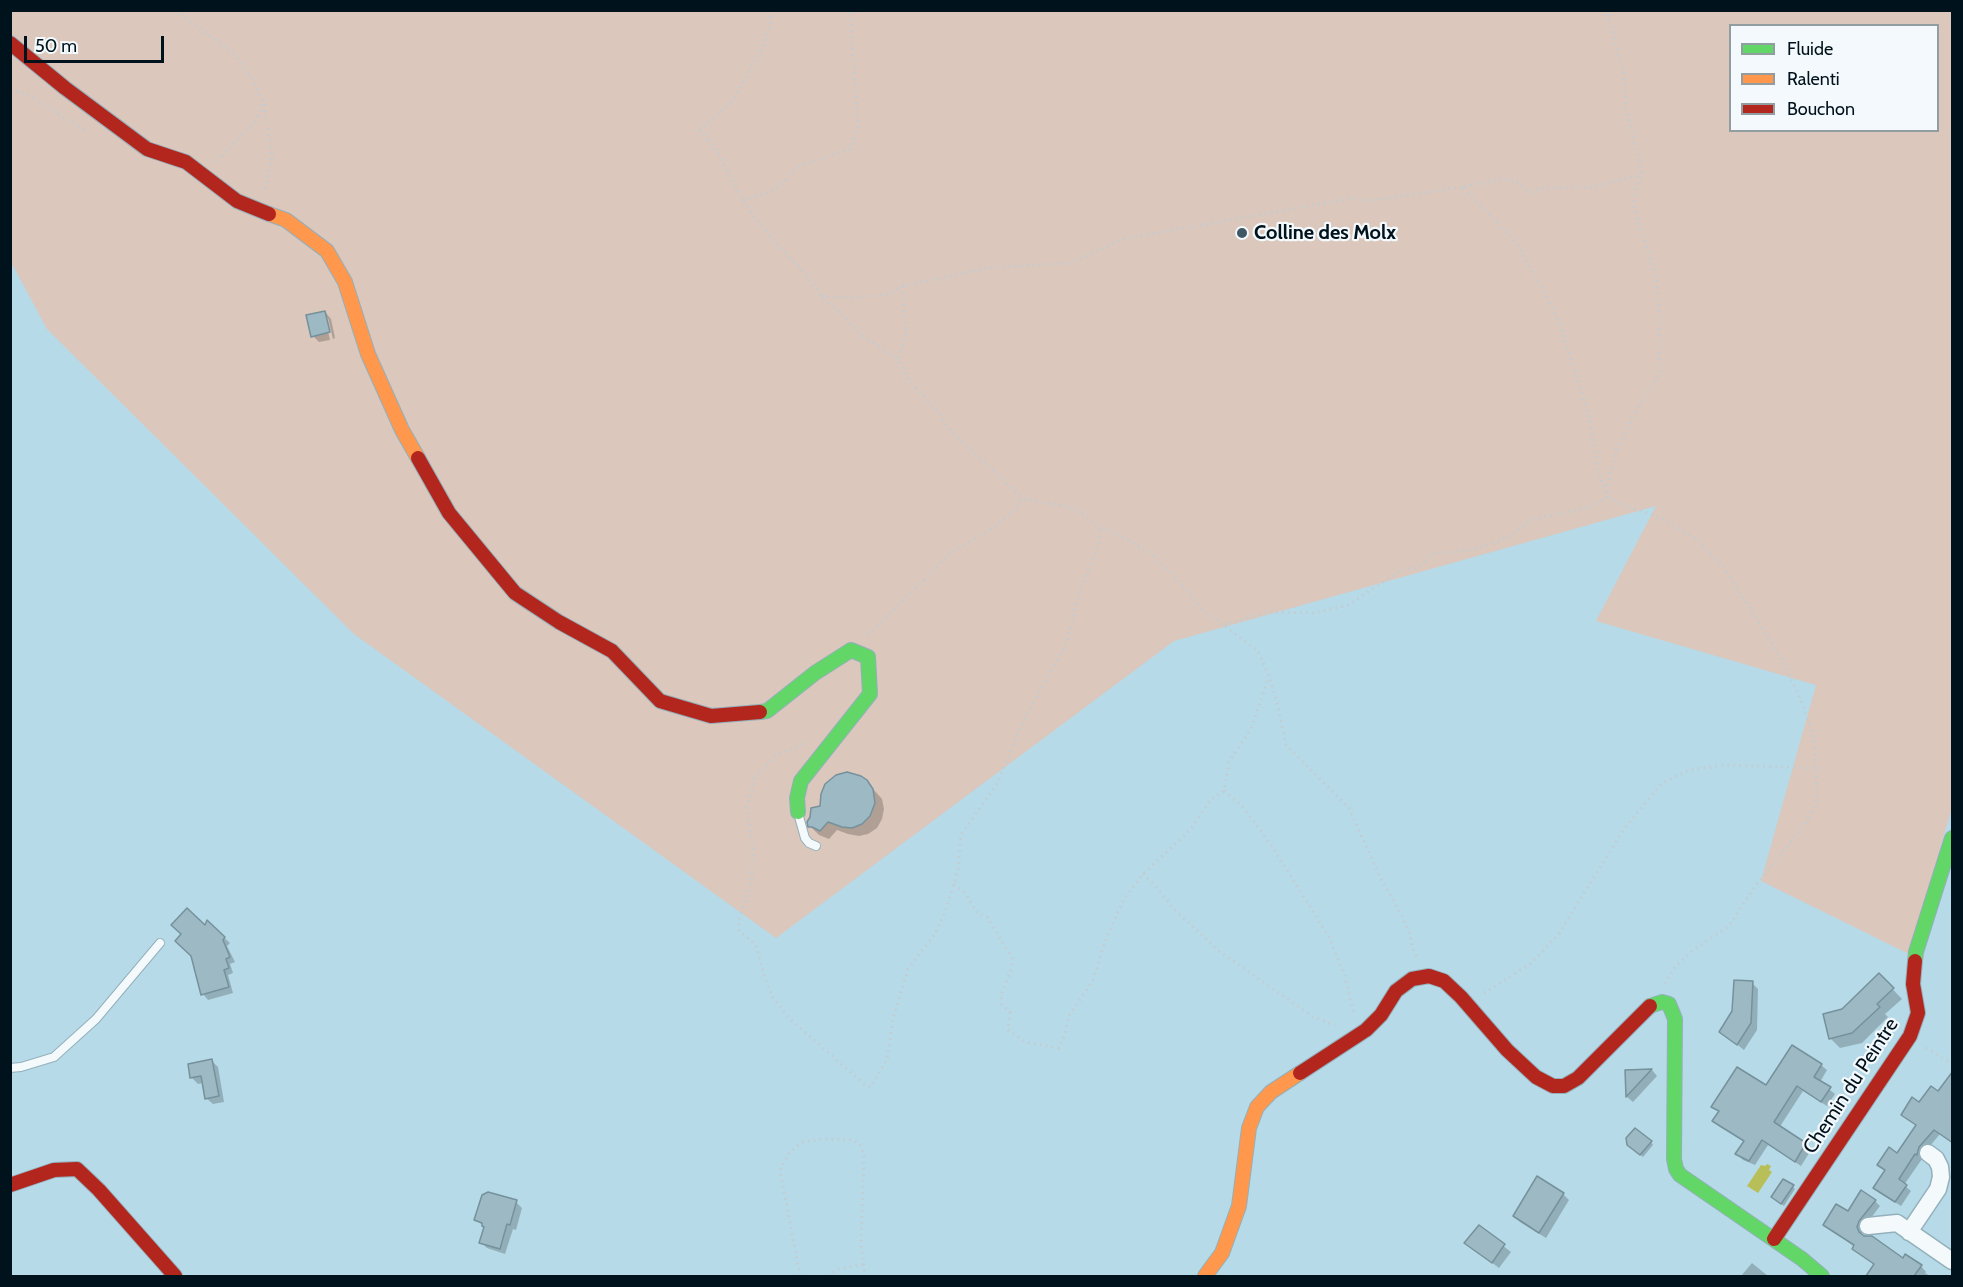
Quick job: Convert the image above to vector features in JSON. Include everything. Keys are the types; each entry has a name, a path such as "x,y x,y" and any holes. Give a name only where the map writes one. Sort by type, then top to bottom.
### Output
{"street":[{"path":"10,43 65,88 147,148 186,162 237,201 286,220 327,251 345,282 368,354 402,430 449,513 515,593 559,622 612,651 660,700 711,716 766,711 815,673 851,650 868,657 870,694 801,781 797,798 798,812"},
{"name":"Chemin du Peintre","path":"1774,1239 1910,1036 1918,1013 1913,984 1916,951 1953,838"},
{"path":"1204,1276 1222,1252 1239,1206 1249,1128 1257,1107 1271,1092 1359,1035 1381,1016 1396,991 1412,979 1429,976 1444,981 1468,1004 1507,1050 1536,1077 1553,1086 1564,1086 1578,1078 1641,1011 1654,1003 1669,1004 1676,1019 1674,1159 1676,1169 1680,1175 1774,1239 1822,1276"},
{"path":"1909,1232 1938,1189 1941,1177 1936,1159 1928,1153"},
{"path":"10,1185 54,1170 77,1169 99,1190 175,1276"},
{"path":"1868,1226 1897,1223 1953,1261"}],"lane":[{"path":"798,812 805,838 816,846"},
{"path":"10,1068 54,1057 96,1019 160,943"}],"path":[{"path":"177,10 235,55 252,79 264,103 272,158 265,187 264,212"},
{"path":"773,10 765,43 732,102 700,130 716,150 743,200 771,238 802,270 821,296 863,336 898,359 910,382 934,407 953,433 1022,498 1069,507 1085,514 1099,528 1111,531 1149,552 1175,577 1203,610 1258,651 1277,702 1286,746 1348,808 1379,875 1402,916 1414,952 1429,976"},
{"path":"743,200 771,192 796,168 851,148 858,126 850,10"},
{"path":"1606,10 1624,74 1626,111 1640,160 1642,175 1635,190 1634,209 1656,276 1659,308 1659,374 1633,416 1617,449 1607,485 1608,497"},
{"path":"203,175 255,122 264,103"},
{"path":"821,296 854,298 888,294 903,286 987,268 1071,264 1123,239 1354,198 1368,201 1502,179 1515,180 1530,194 1541,188 1591,187 1642,175"},
{"path":"1462,187 1515,241 1546,295 1561,327 1588,412 1598,470 1608,497 1618,503 1659,517 1697,539 1724,568 1787,670 1803,705 1814,739 1817,800 1806,823 1754,888 1728,927 1694,950 1673,969 1654,1003"},
{"path":"898,359 907,331 903,286"},
{"path":"1224,625 1268,612 1314,613 1348,605 1403,569 1417,568 1433,554 1477,549 1509,537 1531,520 1594,506 1608,497"},
{"path":"868,657 868,633 946,556 993,528 1013,511 1022,498"},
{"path":"831,741 803,744 775,756 755,778 746,809 753,847 751,887 739,919 739,931 756,945 764,976 773,998 790,1019 864,1084 872,1087 887,1059 893,1019 908,969 935,934 947,907 958,869 961,835 998,782 1023,721 1065,645 1081,587 1099,546 1099,528"},
{"path":"954,884 965,893 978,914 987,917 1012,958 1011,970 1001,995 1002,1005 1011,1012 1008,1030 1026,1042 1059,1048 1066,1031 1068,1017 1094,980 1106,939 1124,899 1143,874 1190,830 1211,800 1224,791 1229,762 1251,729 1269,676"},
{"path":"1468,1004 1530,964 1558,934 1624,829 1661,784 1689,770 1724,765 1816,768"},
{"path":"1224,791 1243,807 1271,845 1329,937 1344,974 1359,1035"},
{"path":"1143,874 1173,908 1218,951 1313,1017 1359,1035"},
{"path":"1926,1047 1953,1064"},
{"path":"800,1276 780,1170 789,1153 801,1143 822,1139 854,1140 861,1146 864,1156 861,1243 865,1276"},
{"path":"828,1276 838,1269 864,1264"}],"shaded area":[{"path":"10,11 1952,11 1952,808 1909,954 1761,881 1816,685 1596,621 1656,506 1174,641 776,938 354,634 47,329 11,262"},
{"path":"1761,1165 1771,1166 1769,1170 1772,1172 1758,1193 1747,1186"}],"building":[{"path":"325,311 330,332 311,337 306,315"},
{"path":"847,772 861,776 873,789 875,803 870,816 862,824 852,828 828,822 820,831 808,827 811,808 820,806 825,784 836,775"},
{"path":"187,908 205,925 207,920 225,937 223,940 230,957 226,959 229,968 224,970 229,987 201,995 191,956 175,941 181,934 171,925"},
{"path":"1879,973 1894,988 1877,1004 1880,1007 1852,1033 1829,1039 1823,1014 1842,1009"},
{"path":"1734,980 1753,981 1751,1023 1737,1045 1719,1032 1732,1011"},
{"path":"1792,1045 1822,1064 1814,1077 1831,1087 1821,1102 1797,1086 1774,1122 1806,1143 1795,1162 1762,1140 1749,1161 1735,1154 1744,1141 1712,1121 1719,1111 1711,1107 1737,1067 1766,1085"},
{"path":"212,1059 219,1096 205,1099 201,1076 190,1078 188,1064"},
{"path":"1652,1069 1626,1097 1625,1070"},
{"path":"1953,1071 1953,1143 1934,1130 1919,1147 1917,1155 1915,1154 1899,1179 1907,1185 1895,1202 1873,1188 1885,1170 1877,1165 1889,1147 1897,1153 1916,1125 1901,1115 1912,1097 1919,1102 1931,1086 1938,1091"},
{"path":"1635,1128 1652,1141 1640,1155 1627,1145 1626,1138"},
{"path":"1537,1176 1564,1193 1539,1233 1513,1216"},
{"path":"1783,1179 1794,1185 1781,1204 1771,1197"},
{"path":"1861,1190 1876,1200 1859,1221 1857,1227 1859,1232 1864,1236 1872,1236 1903,1258 1905,1254 1922,1265 1914,1276 1866,1276 1874,1264 1852,1249 1854,1245 1823,1225 1836,1204 1848,1211"},
{"path":"488,1192 517,1200 500,1249 479,1243 484,1227 482,1223 474,1220 482,1195"},
{"path":"1479,1225 1505,1244 1492,1263 1464,1243"}],"traffic: fast":[{"path":"760,712 767,711 815,673 851,650 868,657 870,694 801,781 797,798 798,812"},
{"path":"1915,961 1952,838"},
{"path":"1650,1006 1662,1002 1669,1004 1675,1019 1674,1159 1676,1169 1680,1175 1802,1259 1822,1276"}],"traffic: slow":[{"path":"269,214 286,220 327,251 345,282 368,354 402,430 418,458"},
{"path":"1205,1276 1222,1253 1239,1206 1249,1128 1257,1107 1271,1092 1300,1073"}],"traffic: jam":[{"path":"10,43 65,88 147,149 186,162 237,201 269,214"},
{"path":"418,458 449,513 515,593 559,622 612,651 660,701 711,716 760,712"},
{"path":"1774,1239 1910,1036 1918,1013 1913,984 1915,961"},
{"path":"1300,1073 1366,1030 1381,1015 1396,991 1412,979 1429,976 1444,981 1507,1050 1536,1077 1553,1086 1564,1086 1578,1078 1650,1006"},
{"path":"10,1185 54,1170 77,1169 99,1190 175,1276"}],"place":[{"name":"Colline des Molx","path":"1242,233"}]}
